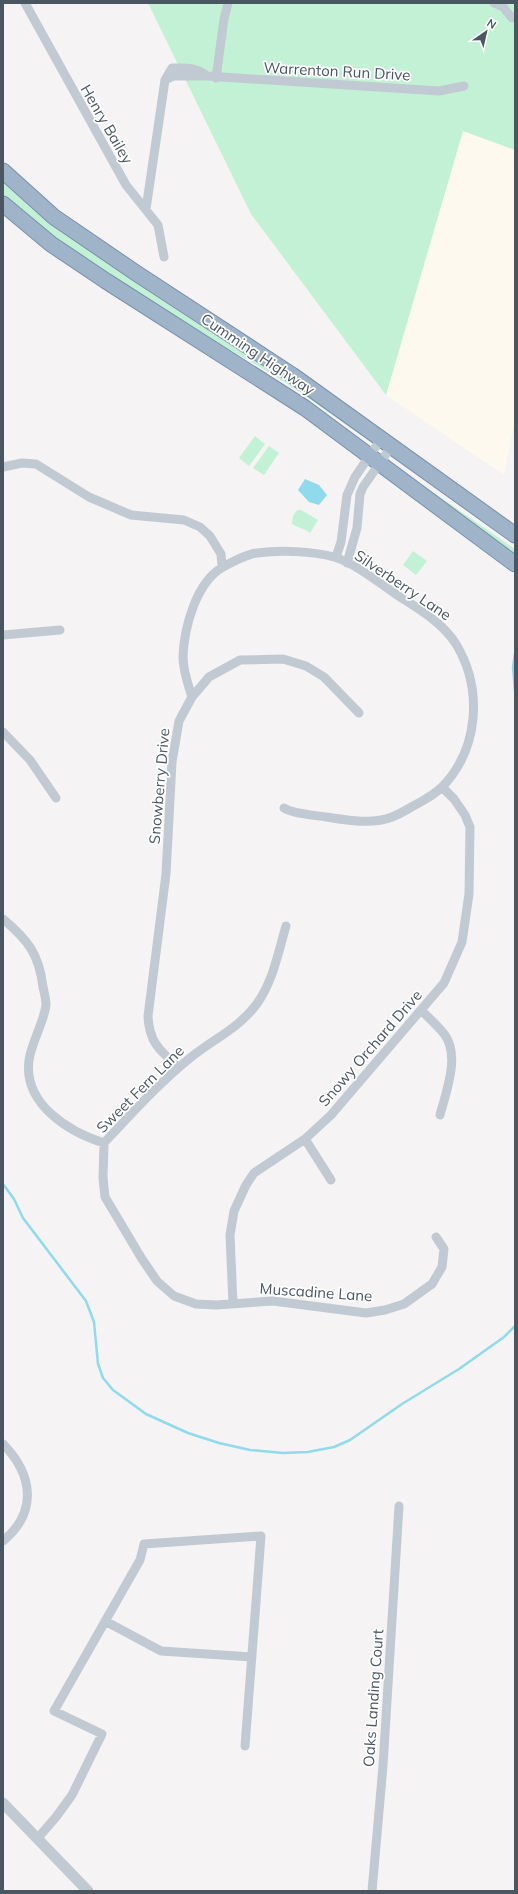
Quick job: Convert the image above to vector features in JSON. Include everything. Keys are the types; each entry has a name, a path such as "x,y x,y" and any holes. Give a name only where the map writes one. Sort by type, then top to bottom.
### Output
{"highway":[{"name":"Cumming Highway","path":"3,171 54,217 136,273 278,366 515,535"},
{"name":"Cumming Highway","path":"3,204 57,248 163,318 305,408 515,564"}],"street":[{"name":"Henry Bailey","path":"25,3 53,56 126,185 158,225 164,257"},
{"path":"212,77 228,3"},
{"path":"494,3 503,8 512,18"},
{"name":"Warrenton Run Drive","path":"146,209 165,80 174,76 192,72 212,77 439,91 464,86"},
{"path":"336,557 341,542 347,495 355,477 374,459 386,443"},
{"path":"347,563 357,528 362,487 374,459 386,443"},
{"path":"3,465 22,463 36,464 89,497 131,515 184,520 200,527 210,536 221,554 222,567"},
{"path":"346,503 360,506"},
{"name":"Silverberry Lane","path":"192,697 183,659 186,629 194,602 208,580 222,567 256,553 310,553 336,557 409,602 447,631 457,645 468,669 474,707 472,735 456,770 442,787 428,798 391,818 371,821 334,818 284,808"},
{"path":"3,635 60,630"},
{"name":"Snowberry Drive","path":"178,1068 157,1048 149,1031 148,1016 166,874 172,762 179,721 192,697 209,677 240,660 283,659 306,666 324,677 359,713"},
{"path":"3,732 30,760 56,798"},
{"name":"Snowy Orchard Drive","path":"233,1303 230,1235 234,1211 240,1196 254,1173 305,1139 331,1115 444,983 462,942 469,894 470,826 465,815 454,799 442,787"},
{"path":"3,919 20,934 33,950 41,968 46,1005 33,1042 29,1062 31,1081 36,1092 52,1116 70,1129 104,1143"},
{"name":"Sweet Fern Lane","path":"233,1303 216,1305 196,1304 174,1296 157,1281 142,1259 105,1196 102,1178 104,1143 178,1068 204,1047 244,1020 257,1005 269,984 286,926"},
{"path":"421,1010 445,1036 451,1050 451,1070 440,1115"},
{"path":"305,1139 331,1180"},
{"name":"Muscadine Lane","path":"233,1303 273,1301 366,1313 385,1310 404,1304 432,1284 442,1267 444,1249 436,1236"},
{"path":"3,1444 12,1454 26,1479 28,1493 27,1508 21,1521 14,1532 3,1542"},
{"name":"Oaks Landing Court","path":"372,1891 383,1766 399,1506"},
{"path":"37,1839 72,1795 102,1734 54,1710 140,1560 144,1544 261,1536 245,1746"},
{"path":"105,1621 161,1652 252,1657"},
{"path":"3,1803 81,1889"}],"shaded area":[{"path":"463,131 515,150 515,419 504,475 386,395"}],"green space":[{"path":"148,3 515,3 515,150 463,131 386,395 251,214"},
{"path":"3,180 364,433 362,436 303,394 267,371 168,315 86,262 3,198"},
{"path":"255,436 265,444 249,466 239,458"},
{"path":"269,446 279,453 264,475 253,468"},
{"path":"401,470 515,549 515,560"},
{"path":"297,510 301,510 318,520 310,533 292,524 293,516"},
{"path":"413,551 427,561 416,575 403,565"}],"water":[{"path":"305,479 319,485 327,495 319,505 309,502 298,490"}],"waterway":[{"path":"515,654 513,667 515,691"},
{"path":"3,1184 14,1199 23,1218 86,1301 94,1322 98,1364 103,1378 113,1390 146,1414 188,1433 219,1443 250,1450 283,1453 308,1452 334,1447 350,1440 402,1404 459,1369 504,1337 515,1326"}]}
